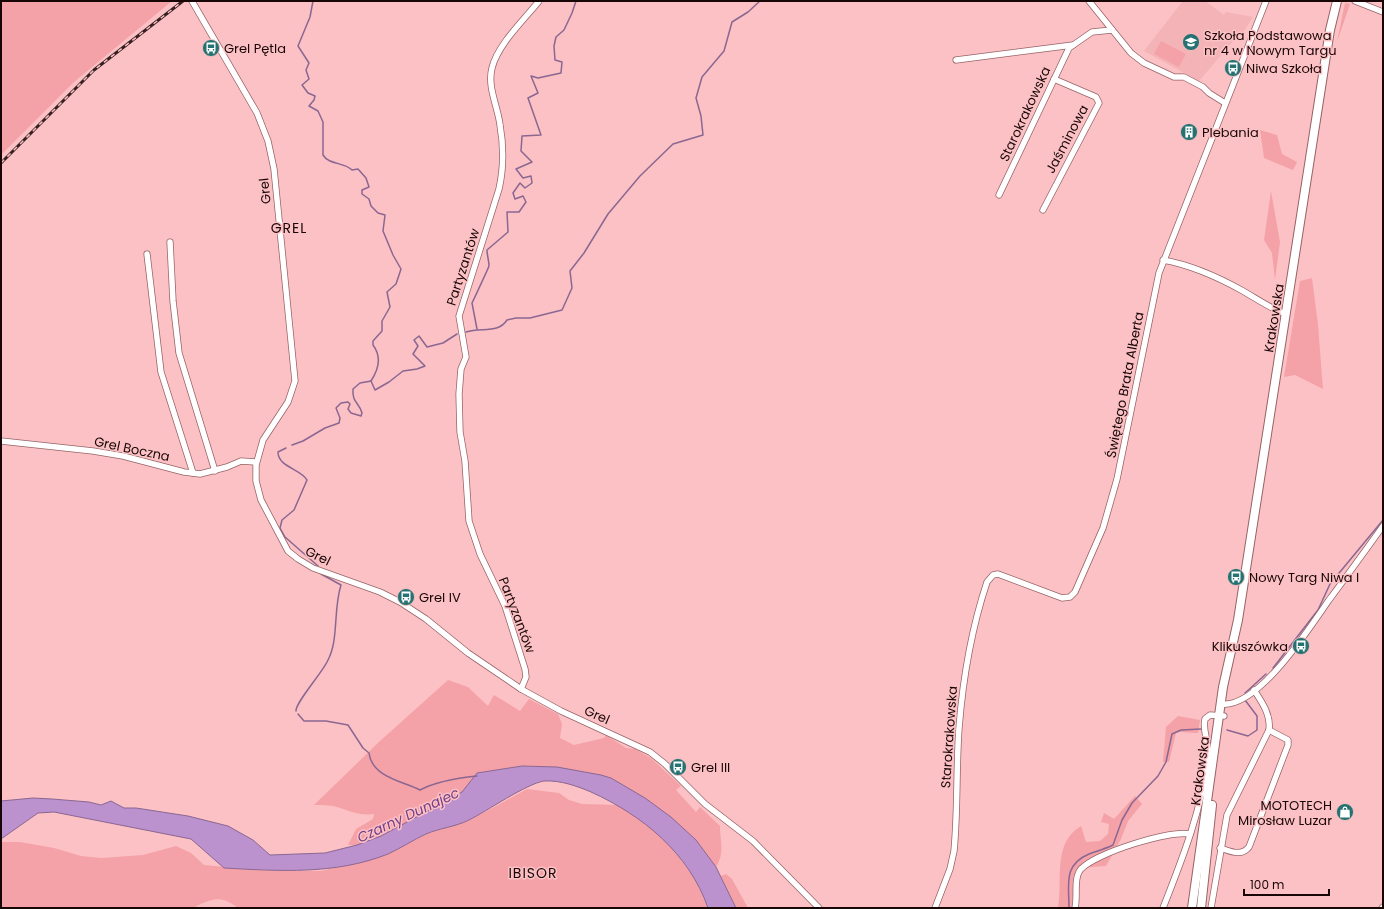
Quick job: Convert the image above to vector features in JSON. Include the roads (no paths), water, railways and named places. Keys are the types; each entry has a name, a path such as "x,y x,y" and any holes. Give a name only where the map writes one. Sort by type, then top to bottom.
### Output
{"main road":[{"name":"Krakowska","path":"1201,908 1223,704 1330,30 1337,1"},
{"name":"Krakowska","path":"1192,908 1222,716"}],"street":[{"name":"Grel","path":"192,1 257,113 268,141 274,168 295,381 288,402 263,440 256,462 256,481 261,500 283,543 293,555 313,568 380,592 405,605 426,619 468,653 521,689 561,711 635,744 654,756 675,773 705,804 753,841 819,908"},
{"name":"Partyzantów","path":"521,689 526,678 525,669 504,606 480,554 469,521 465,461 460,432 459,394 461,369 466,357 459,316 499,189 504,168 500,126 491,87 492,68 499,52 521,21 539,1"},
{"path":"1089,1 1131,53 1144,63 1174,77 1184,77 1203,87 1209,94 1225,102"},
{"name":"Świętego Brata Alberta","path":"998,574 1062,598 1070,597 1080,582 1103,528 1117,479 1154,290 1163,260 1266,1"},
{"path":"1355,1 1383,12"},
{"name":"Starokrakowska","path":"999,194 1068,48 1092,32 1112,30"},
{"name":"Starokrakowska","path":"956,60 1073,45"},
{"name":"Jaśminowa","path":"1043,210 1099,103 1096,97 1054,79"},
{"path":"170,242 173,301 179,353 215,471"},
{"path":"147,254 161,372 193,473"},
{"path":"1163,260 1182,263 1212,275 1286,314"},
{"name":"Grel Boczna","path":"1,441 99,452 200,474 215,471 241,462 256,462"},
{"path":"1223,704 1236,702 1254,690 1301,642 1383,526"},
{"name":"Starokrakowska","path":"935,908 950,869 954,851 959,728 968,651 987,582 993,575 998,574"},
{"path":"1211,908 1220,848 1227,815 1269,730 1268,716 1254,690"},
{"path":"1163,908 1190,834 1204,779 1208,752 1204,721 1210,715 1222,716"},
{"path":"1220,848 1241,853 1246,851 1249,847 1288,745 1288,740 1269,730"},
{"path":"1075,908 1077,882 1080,870 1090,863 1145,839 1183,832 1190,834"}],"waterway":[{"path":"313,1 310,17 298,46 309,63 306,70 309,79 302,85 308,93 315,96 314,100 309,106 318,111 323,122 323,155 329,160 349,167 352,170 358,169 366,178 369,187 362,190 362,194 369,199 371,206 378,213 385,215 383,231 393,255 401,269 396,284 387,292 390,307 382,321 382,331 373,341 373,345 378,354 378,368 371,381"},
{"path":"477,329 472,303 489,266 487,250 508,232 507,212 519,212 526,202 523,196 515,199 513,193 520,183 525,188 532,183 531,176 523,178 516,169 532,162 521,151 522,136 541,135 528,98 538,93 531,76 538,78 561,73 562,62 555,60 554,46 556,37 564,30 576,1"},
{"path":"466,332 494,329 499,327 507,320 516,318 530,318 562,310 572,288 570,271 584,253 608,214 640,176 673,144 703,135 701,116 696,98 702,77 724,51 732,22 748,12 760,1"},
{"path":"371,381 375,390 389,382 403,371 425,366 413,354 418,346 414,340 419,336 427,347 443,343 457,334"},
{"path":"292,445 303,441 325,428 339,423 340,418 336,408 341,403 348,402 350,404 348,409 351,413 361,416 361,409 355,400 353,389 360,383 371,381"},
{"path":"286,448 278,452 279,457 286,465 300,473 307,480 294,510 282,520 280,528 285,537 318,566"},
{"name":"Klikuszówka","path":"1273,668 1318,610 1330,584 1383,520"},
{"path":"296,711 300,701 328,660 334,643 337,604 341,585 321,574"},
{"name":"Klikuszówka","path":"1245,693 1266,674"},
{"name":"Klikuszówka","path":"1227,730 1248,736 1257,730 1257,716 1245,700"},
{"name":"Czarny Dunajec","path":"298,714 304,721 326,721 348,725 363,748 369,753 371,761 376,768 389,777 420,790 447,780 477,776"},
{"name":"Klikuszówka","path":"1069,908 1068,883 1071,870 1075,864 1081,858 1113,845 1122,820 1132,803 1158,776 1166,762 1172,734 1181,730 1201,729"}],"railway":[{"path":"1,163 94,70 183,1"}],"place":[{"name":"Szkoła Podstawowa nr 4 w Nowym Targu","path":"1191,42"},
{"name":"Grel Pętla","path":"211,48"},
{"name":"Niwa Szkoła","path":"1233,68"},
{"name":"Plebania","path":"1189,132"},
{"name":"Nowy Targ Niwa I","path":"1236,577"},
{"name":"Grel IV","path":"406,597"},
{"name":"Klikuszówka","path":"1301,646"},
{"name":"Grel III","path":"678,767"},
{"name":"MOTOTECH Mirosław Luzar","path":"1345,812"}],"district":[{"name":"GREL","path":"289,228"},
{"name":"IBISOR","path":"533,873"}]}
